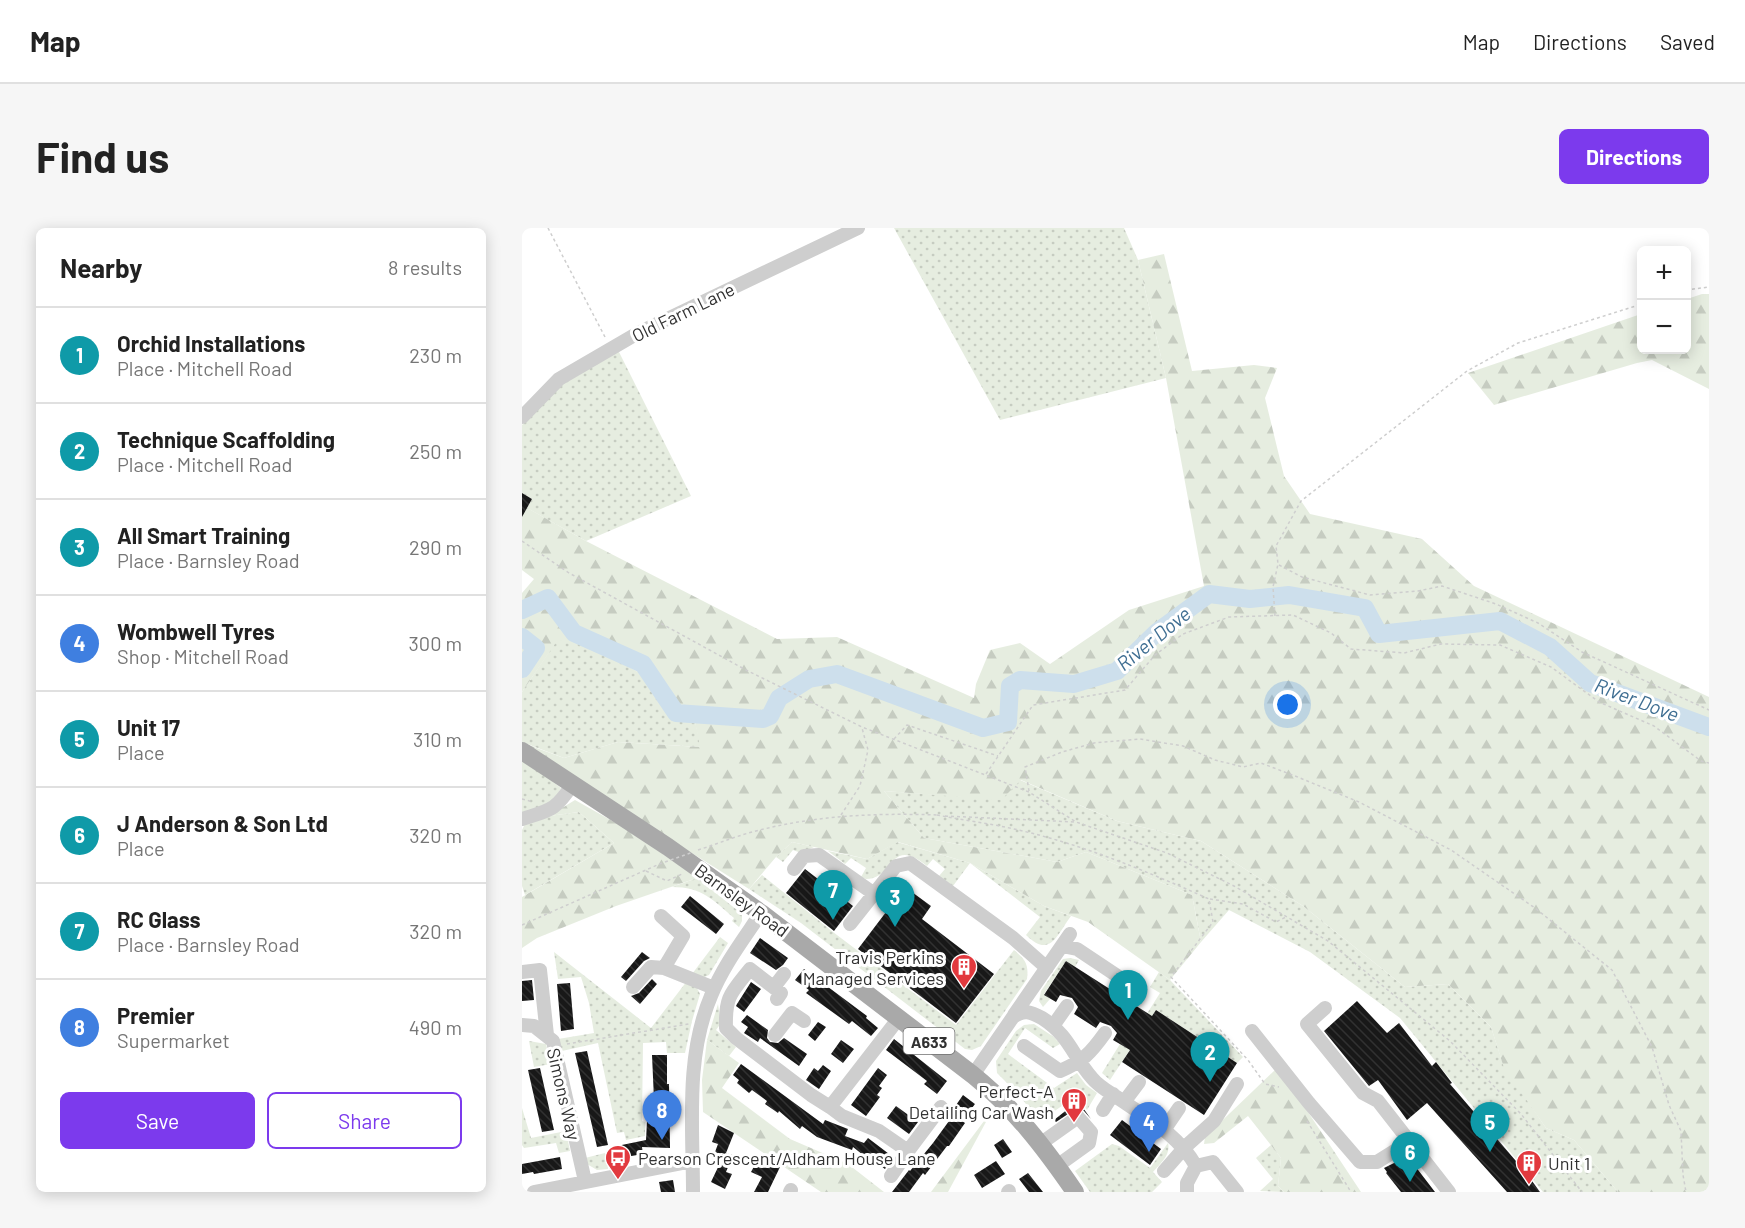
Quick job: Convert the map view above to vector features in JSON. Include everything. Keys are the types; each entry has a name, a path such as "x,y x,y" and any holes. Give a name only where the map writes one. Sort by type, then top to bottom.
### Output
{"main road":[{"name":"Barnsley Road","path":"522,752 695,860 973,1075 1013,1110 1075,1192"}],"street":[{"name":"Old Farm Lane","path":"522,417 559,379 612,348 648,328 858,228"},
{"path":"522,819 550,811 561,802 572,785"},
{"path":"794,869 804,856 819,855 873,893"},
{"path":"850,924 896,866 910,863 1013,938 1047,968"},
{"path":"693,1192 694,1061 701,1022 714,988 761,913"},
{"path":"662,916 683,936 664,968"},
{"path":"973,1075 1066,940 1122,979"},
{"path":"633,987 651,968 664,968 714,988"},
{"path":"784,974 775,993 750,969 732,991 725,1007 726,1028 811,1095 842,1116 879,1131 908,1151"},
{"path":"522,972 540,970 551,1040"},
{"path":"1053,1026 1067,1006"},
{"path":"1325,1008 1307,1024 1363,1093 1378,1101 1449,1192"},
{"path":"1013,1017 1021,1011 1027,1011 1053,1026 1066,1038 1093,1079 1185,1147 1196,1166"},
{"path":"759,1055 792,1013 804,1021"},
{"path":"831,1107 899,1018"},
{"name":"Simons Way","path":"522,1025 534,1026 551,1040 585,1181"},
{"path":"1252,1031 1309,1103 1360,1162 1377,1162 1409,1143"},
{"path":"1024,1046 1060,1071 1081,1062 1105,1034"},
{"path":"1103,1110 1139,1082"},
{"path":"1164,1171 1185,1147 1214,1121 1237,1084"},
{"path":"891,1176 941,1107"},
{"path":"1164,1130 1179,1108"},
{"path":"1040,1144 1078,1117 1091,1132 1089,1143 1057,1166"},
{"path":"534,1192 693,1161"},
{"path":"1196,1166 1213,1162 1238,1192"},
{"path":"1187,1192 1187,1184 1196,1166"}],"path":[{"path":"548,228 612,348"},
{"path":"1691,289 1709,287"},
{"path":"1275,616 1273,587 1278,564 1276,546 1301,501 1467,371 1518,344 1637,305"},
{"path":"522,541 569,573 746,670 810,702 862,727 1029,792 1076,822 1167,853 1234,886 1328,941 1450,1041 1521,1114 1582,1192"},
{"path":"1278,564 1302,577 1370,595 1418,591 1442,586 1538,623 1582,652 1709,710"},
{"path":"986,775 1033,705 1125,690 1155,655 1183,634 1229,617 1293,615 1331,633 1351,649 1404,653 1441,644 1500,645 1551,667 1599,702 1654,726 1701,762 1709,763"},
{"path":"894,740 907,725 999,757"},
{"path":"840,816 860,786 868,750 862,727"},
{"path":"1029,792 1025,767 1094,742 1140,739 1183,746 1215,760 1243,767 1261,763 1359,802 1451,850 1535,908 1612,970 1652,1047 1669,1105 1681,1131 1686,1192"},
{"path":"937,815 1015,829 1083,849 1143,869 1209,899 1243,904 1276,922 1287,916"},
{"path":"645,870 667,881 695,860 763,829 840,816 937,815 1076,822"},
{"path":"522,925 665,862 695,860"},
{"path":"1209,899 1213,922 1171,977 1248,1060 1265,1084 1281,1088"},
{"path":"551,1040 701,1022"},
{"path":"1305,1116 1351,1192"}],"green space":[{"path":"894,228 1124,228 1138,260 1166,378 1000,420"},
{"path":"1164,254 1192,371 1254,365 1277,368 1265,398 1284,476 1310,514 1422,539 1474,586 1709,697 1709,1192 1618,1192 1574,1140 1546,1128 1504,1068 1491,1027 1448,984 1405,987 1303,906 1201,841 1117,821 1021,780 1001,800 884,791 924,838 1057,862 1086,852 1192,895 1201,942 1170,980 1088,922 1044,906 970,863 898,842 867,859 792,842 749,889 590,789 523,743 564,758 618,742 700,747 694,717 669,713 638,672 581,640 557,641 522,692 522,593 534,579 522,570 522,505 586,541 777,639 837,637 974,698 976,684 990,650 1020,643 1050,664 1129,610 1204,586 1166,378 1138,260"},
{"path":"1709,294 1709,389 1652,360 1494,405 1468,373 1637,315 1637,354 1691,354 1691,298"},
{"path":"618,350 691,496 586,541 527,508 532,499 522,493 522,425 560,383"},
{"path":"557,640 581,640 638,672 669,712 694,717 701,747 618,742 564,758 522,742 522,692"},
{"path":"522,758 561,788 551,806 522,813"},
{"path":"1020,780 1117,821 1201,841 1303,906 1405,987 1448,984 1491,1027 1503,1064 1546,1128 1574,1140 1618,1192 1543,1192 1400,1018 1310,952 1229,910 1201,942 1192,895 1086,852 1057,862 924,838 884,791 1001,799"},
{"path":"575,800 632,832 697,878 616,906 537,938 522,948 522,897 614,843 579,812 549,816"},
{"path":"579,812 614,843 525,895 522,886 522,830 526,822"},
{"path":"792,842 814,847 801,853 793,850 783,862 776,857"},
{"path":"897,842 970,863 953,886 939,876 945,869 933,859 927,866 906,855 899,856 882,873 866,879 861,877 866,868 851,858 845,864 828,851 867,859"},
{"path":"970,863 1044,906 1071,916 1057,937 1047,945 1034,942 1026,935 1040,917"},
{"path":"762,875 956,1025 1014,950 1025,962 1027,979 981,1046 972,1050 965,1049 801,923 749,889"},
{"path":"697,878 742,914 739,927 732,921 734,918 706,896 691,889 672,887"},
{"path":"720,937 728,943 709,975 702,978 692,974"},
{"path":"554,952 651,1028 687,981 696,986 700,994 685,1053 667,1053 666,1042 643,1043 642,1121 645,1122 645,1136 626,1140 624,1132 617,1133 598,1043 562,1051 558,1039 594,1033 589,1003 581,977 558,979"},
{"path":"1063,959 1079,960 1075,967 1066,961 1044,994 1050,999 1043,1007 1039,1001 1041,991"},
{"path":"1159,972 1170,980 1243,1057 1237,1063 1156,1010 1110,1080 1102,1073 1120,1044 1126,1047 1160,993 1150,987"},
{"path":"718,1004 721,1023 716,1030 736,1047 729,1056 707,1040"},
{"path":"1034,1024 1054,1037 1060,1044 1053,1048 1025,1028 1008,1054 1054,1088 1077,1073 1086,1085 1097,1093 1087,1110 1076,1096 1039,1122 1020,1096 997,1073 996,1061 1016,1031 1024,1025"},
{"path":"707,1040 739,1063 722,1088 790,1139 848,1164 884,1192 821,1192 703,1112 702,1080"},
{"path":"529,1041 546,1044 551,1064 534,1067"},
{"path":"1275,1070 1304,1106 1361,1192 1284,1192 1278,1186 1281,1158 1248,1116 1214,1143 1204,1144 1205,1137"},
{"path":"522,1108 531,1138 566,1131 570,1151 559,1153 556,1143 524,1148 522,1145"},
{"path":"993,1109 948,1192 931,1192"},
{"path":"1168,1143 1166,1155 1153,1172 1162,1182 1152,1192 1090,1192 1075,1171 1112,1144 1119,1146 1150,1168"},
{"path":"1271,1145 1281,1158 1278,1186 1284,1192 1260,1191 1273,1179 1256,1158"},
{"path":"605,1153 608,1169 597,1170 587,1164 585,1158"}],"building":[{"path":"522,493 532,499 522,517"},
{"path":"805,869 853,906 834,931 786,893"},
{"path":"905,887 931,906 922,919 994,974 956,1023 858,949"},
{"path":"690,896 724,924 716,934 681,907"},
{"path":"760,938 788,958 776,970 750,953"},
{"path":"642,952 650,958 644,961 626,981 621,977"},
{"path":"1066,961 1152,1016 1156,1010 1237,1063 1204,1115 1122,1062 1130,1050 1113,1040 1117,1033 1111,1026 1100,1022 1096,1028 1074,1014 1078,1007 1072,998 1060,995 1056,1002 1044,995"},
{"path":"804,969 867,1016 866,1018 878,1028 871,1036 852,1021 849,1024 806,993 809,990 795,980"},
{"path":"652,979 657,984 640,1004 631,996 639,993"},
{"path":"532,980 534,1000 522,1001 522,981"},
{"path":"751,982 761,989 744,1012 736,1006"},
{"path":"570,983 574,1029 561,1031 557,984"},
{"path":"1357,1001 1387,1033 1399,1023 1432,1066 1436,1062 1452,1083 1450,1084 1540,1192 1507,1192 1427,1103 1407,1120 1378,1080 1369,1086 1324,1031"},
{"path":"747,1015 768,1030 767,1038 770,1042 778,1043 784,1038 807,1054 799,1066 760,1038 758,1042 744,1033 748,1027 741,1022"},
{"path":"818,1022 826,1027 815,1041 808,1035"},
{"path":"894,1039 947,1081 937,1094 924,1084 927,1081 886,1050"},
{"path":"841,1040 854,1049 843,1063 831,1054"},
{"path":"587,1051 608,1145 597,1147 575,1053"},
{"path":"652,1055 667,1055 670,1148 642,1147 643,1154 614,1159 612,1147 646,1140 647,1122 655,1122"},
{"path":"741,1064 823,1124 825,1120 848,1129 845,1136 864,1143 868,1138 893,1157 885,1169 878,1164 877,1166 853,1147 852,1150 817,1137 802,1126 800,1129 779,1111 778,1113 765,1104 767,1101 752,1090 749,1093 737,1083 739,1080 733,1075"},
{"path":"823,1065 831,1071 819,1089 806,1080 814,1068 818,1071"},
{"path":"540,1068 554,1130 542,1132 528,1070"},
{"path":"878,1068 887,1075 879,1086 882,1088 877,1095 880,1097 866,1116 851,1105"},
{"path":"963,1095 975,1104 962,1121 965,1123 949,1146 925,1175 923,1173 909,1192 892,1192 933,1143 957,1110 954,1108"},
{"path":"1078,1101 1091,1119 1084,1111 1077,1108 1056,1122 1054,1120"},
{"path":"896,1106 918,1122 909,1134 887,1118"},
{"path":"1122,1120 1161,1149 1150,1165 1110,1135"},
{"path":"718,1125 734,1133 726,1153 733,1155 726,1172 732,1174 725,1189 711,1182 720,1163 712,1160 718,1144 712,1142"},
{"path":"1003,1139 1012,1152 1002,1158 994,1145"},
{"path":"560,1157 562,1169 522,1174 522,1164"},
{"path":"759,1157 780,1167 768,1192 754,1192 762,1177 751,1172"},
{"path":"1402,1159 1408,1166 1412,1162 1435,1192 1401,1192 1384,1168"},
{"path":"996,1161 1005,1174 982,1188 974,1175"},
{"path":"1028,1173 1043,1192 1029,1192 1019,1179"},
{"path":"673,1180 675,1192 661,1192 659,1182"}],"waterway":[{"name":"River Dove","path":"522,610 548,598 574,633 643,664 676,713 763,719 770,716 779,698 809,679 837,674 983,728 1008,722 1010,686 1020,680 1074,684 1117,671 1157,632 1209,594 1250,599 1289,595 1365,608 1379,634 1500,621 1550,647 1590,683 1709,727"},
{"name":"River Dove","path":"522,637 536,648 522,669"}],"place":[{"name":"RC Glass","path":"833,920"},
{"name":"All Smart Training","path":"895,927"},
{"name":"Travis Perkins Managed Services","path":"964,990"},
{"name":"Orchid Installations","path":"1128,1020"},
{"name":"Technique Scaffolding","path":"1210,1082"},
{"name":"Perfect-A Detailing Car Wash","path":"1074,1124"},
{"name":"Premier","path":"662,1140"},
{"name":"Wombwell Tyres","path":"1149,1152"},
{"name":"Unit 17","path":"1490,1152"},
{"name":"Pearson Crescent/Aldham House Lane","path":"618,1181"},
{"name":"J Anderson & Son Ltd","path":"1410,1182"},
{"name":"Unit 1","path":"1529,1186"}]}
